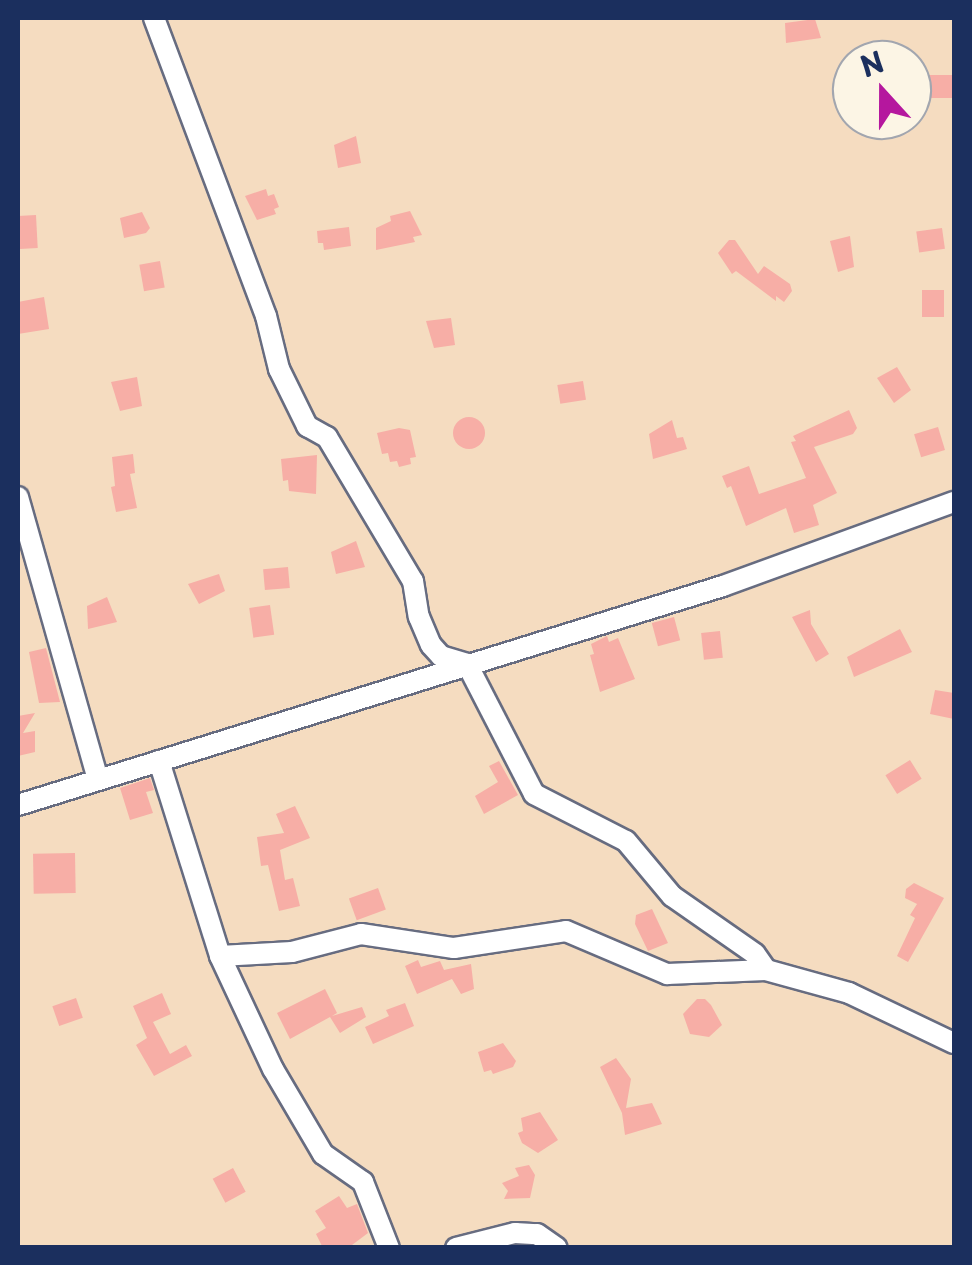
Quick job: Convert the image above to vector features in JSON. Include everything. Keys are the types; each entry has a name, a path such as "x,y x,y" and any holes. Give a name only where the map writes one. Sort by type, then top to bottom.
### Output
{"street":[{"path":"154,18 266,316 286,384 306,426 327,436 413,581 419,617 431,645 441,656 467,664 534,794 626,841 672,896 756,954 766,970"},
{"path":"18,497 98,778"},
{"path":"18,805 723,586 954,502"},
{"path":"159,760 220,956 273,1069 323,1154 363,1182 389,1248"},
{"path":"220,956 292,952 361,934 454,948 566,931 667,974 766,970 848,993 954,1043"},
{"path":"456,1248 514,1233 537,1234 556,1248"}],"building":[{"path":"815,19 821,38 786,43 785,23"},
{"path":"932,75 954,75 954,98 932,98"},
{"path":"356,136 361,163 338,168 334,145"},
{"path":"266,189 268,196 274,194 279,207 274,209 276,214 257,220 245,196"},
{"path":"410,211 422,235 413,237 415,242 376,250 376,228 391,221 390,216"},
{"path":"142,212 150,228 146,233 124,238 120,218"},
{"path":"36,215 38,248 20,249 18,216"},
{"path":"349,227 351,246 324,250 323,243 318,243 317,231"},
{"path":"942,228 945,249 919,252 916,232"},
{"path":"850,236 854,267 838,272 830,241"},
{"path":"729,240 735,240 758,274 764,266 790,284 792,291 784,302 776,296 776,301 736,271 732,274 718,253"},
{"path":"160,261 165,288 144,291 139,265"},
{"path":"922,290 944,290 944,317 922,317"},
{"path":"44,297 49,329 18,334 18,302"},
{"path":"451,318 455,345 434,348 426,321"},
{"path":"897,367 911,390 894,403 877,378"},
{"path":"137,377 142,406 120,411 111,382"},
{"path":"583,381 586,400 560,404 557,385"},
{"path":"849,410 857,428 853,434 814,447 837,493 813,505 819,525 794,533 786,508 746,526 731,486 727,488 722,476 749,466 759,494 806,478 791,442 796,441 793,436"},
{"path":"469,417 480,422 485,433 480,444 469,449 458,444 453,433 458,422"},
{"path":"672,420 677,438 683,437 687,449 653,459 649,434"},
{"path":"938,427 945,450 921,457 914,434"},
{"path":"410,430 416,457 410,458 411,464 399,467 397,461 390,462 388,453 382,454 377,433"},
{"path":"133,454 135,473 130,474 137,508 116,512 111,487 115,486 112,457"},
{"path":"317,455 316,494 289,491 288,480 283,481 281,459"},
{"path":"356,541 365,567 336,574 331,552"},
{"path":"288,567 290,588 265,590 263,569"},
{"path":"219,574 225,591 199,604 188,584"},
{"path":"107,597 117,622 88,629 87,606"},
{"path":"270,605 274,635 253,638 249,608"},
{"path":"810,610 811,624 829,654 816,662 792,617"},
{"path":"674,617 680,640 658,646 652,623"},
{"path":"900,629 912,652 854,677 847,657"},
{"path":"720,631 723,658 704,660 701,633"},
{"path":"607,636 609,642 618,638 635,679 600,692 590,655 594,654 591,644"},
{"path":"46,648 60,702 39,703 29,652"},
{"path":"935,690 954,693 954,719 930,714"},
{"path":"35,713 23,733 35,731 35,752 18,756 18,716"},
{"path":"910,760 922,779 897,794 885,775"},
{"path":"499,761 518,795 484,814 475,796 498,782 489,766"},
{"path":"150,778 154,790 146,792 153,813 130,820 120,788"},
{"path":"295,806 310,838 280,850 285,880 293,878 300,906 279,911 268,865 261,866 257,837 284,833 276,814"},
{"path":"75,853 76,893 34,894 33,854"},
{"path":"914,883 944,898 908,962 897,956 915,918 910,915 917,904 905,898 906,889"},
{"path":"378,888 386,910 357,920 349,899"},
{"path":"652,909 668,943 648,951 635,924 636,915"},
{"path":"418,960 421,967 440,961 444,970 471,964 474,989 461,994 452,979 417,994 405,966"},
{"path":"325,989 337,1013 332,1016 362,1007 366,1017 340,1033 330,1017 290,1039 277,1013"},
{"path":"162,993 171,1014 153,1022 170,1054 186,1045 192,1056 154,1076 136,1045 147,1038 133,1006"},
{"path":"76,998 83,1018 59,1026 52,1006"},
{"path":"697,999 705,999 711,1005 722,1025 709,1037 690,1034 683,1014"},
{"path":"405,1003 414,1026 373,1044 365,1027 389,1016 386,1010"},
{"path":"503,1043 516,1061 513,1067 493,1074 491,1070 484,1072 478,1052"},
{"path":"616,1058 631,1079 626,1108 652,1103 662,1124 625,1135 622,1113 600,1067"},
{"path":"540,1112 558,1140 538,1153 522,1143 518,1133 523,1131 521,1118"},
{"path":"529,1165 535,1175 530,1198 504,1199 508,1191 502,1183 519,1176 515,1168"},
{"path":"233,1168 246,1192 225,1203 213,1179"},
{"path":"339,1196 347,1208 357,1204 368,1233 348,1248 323,1248 316,1234 326,1228 315,1211"}]}
